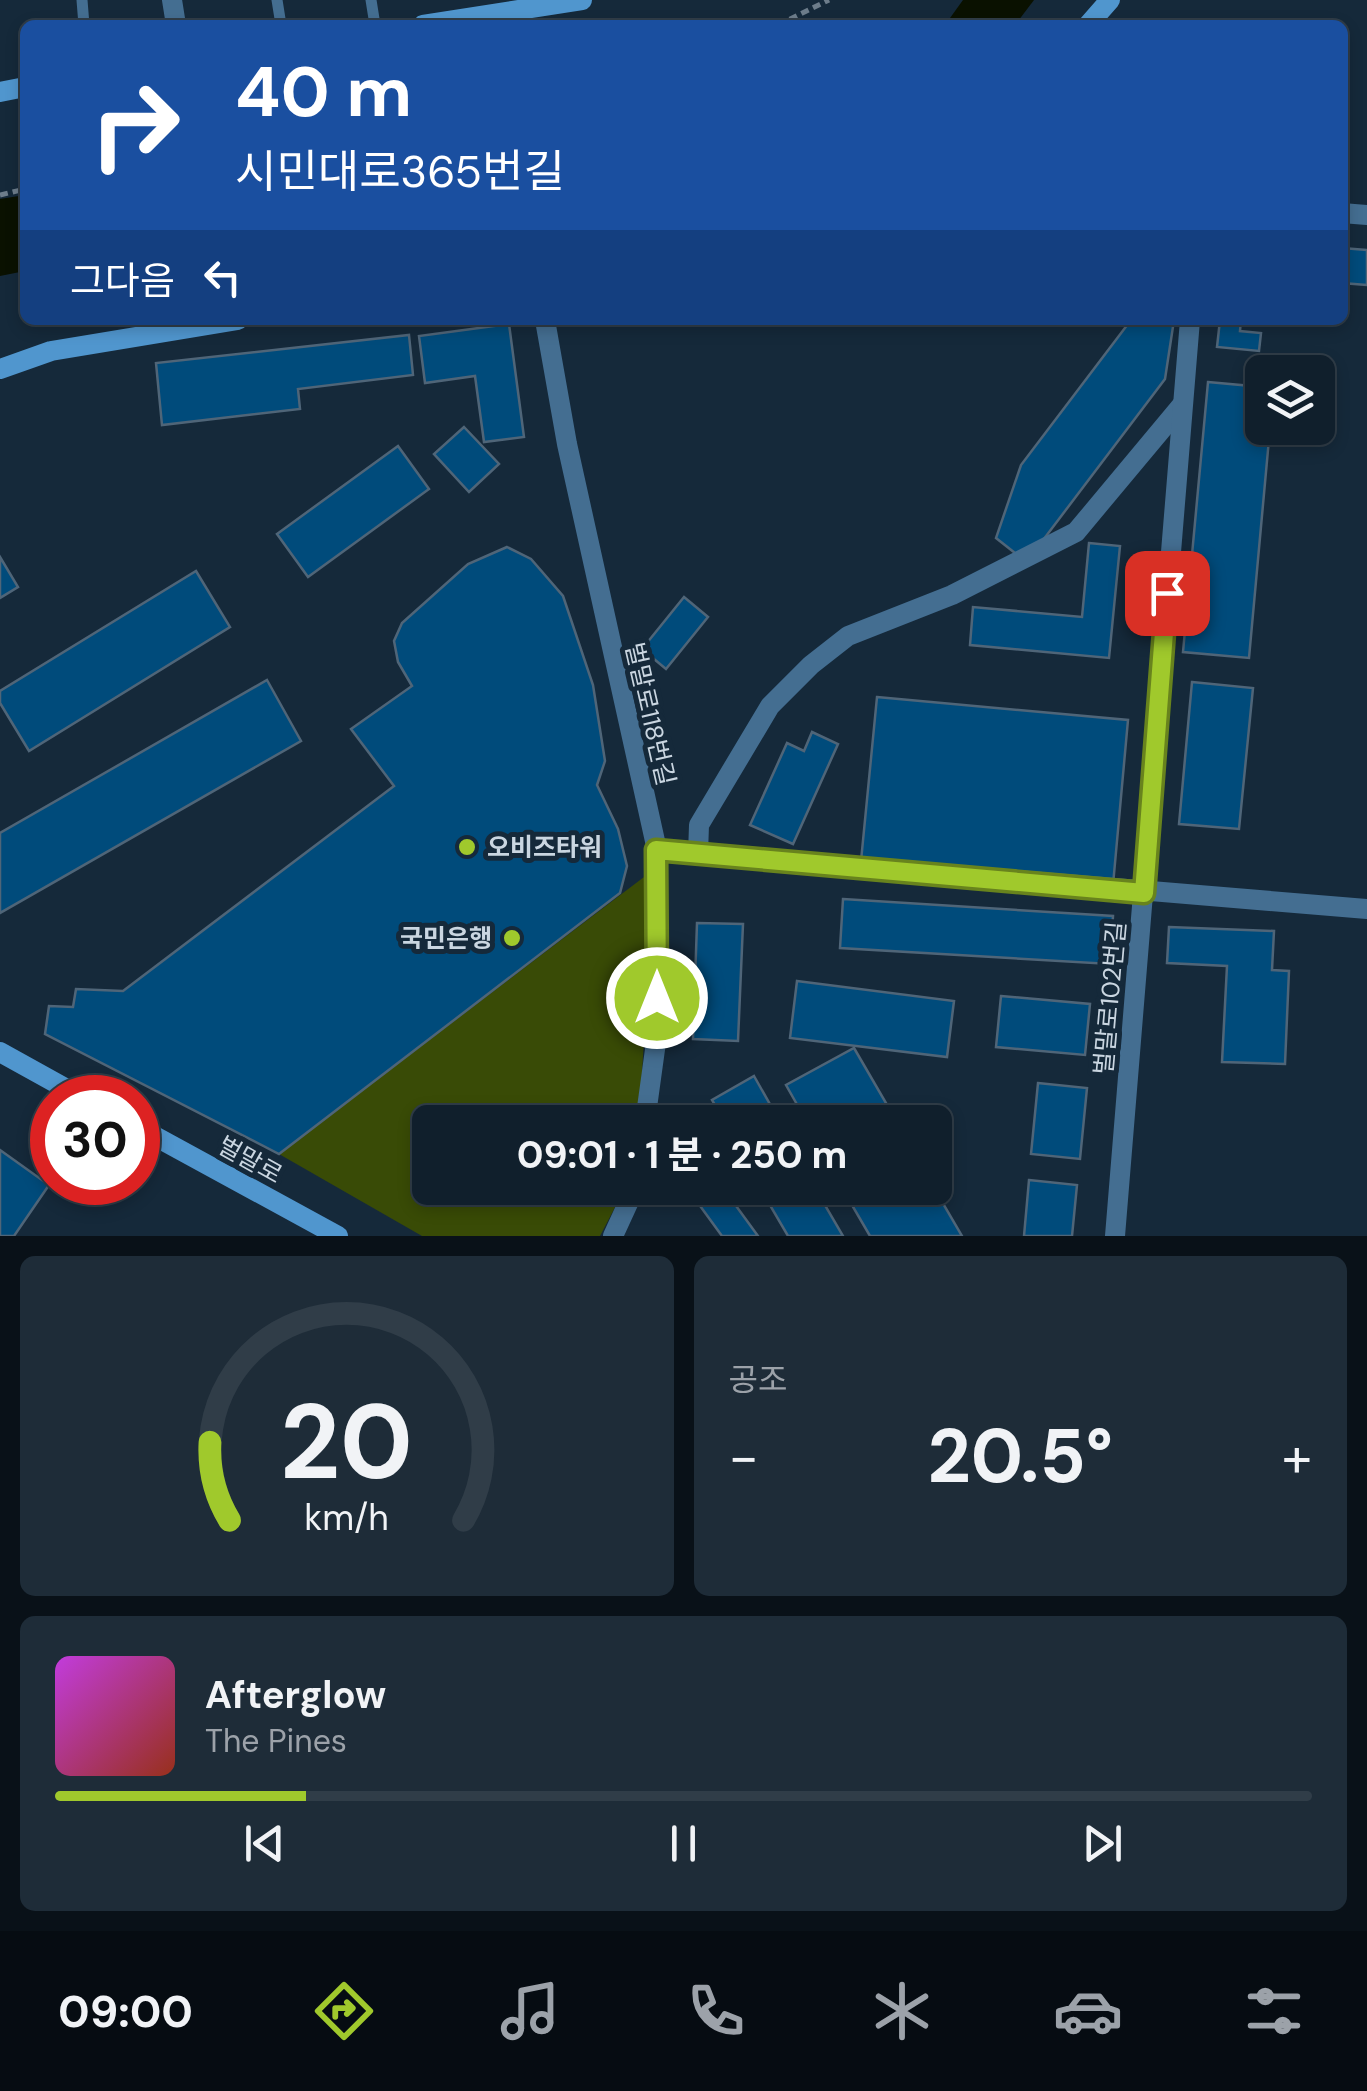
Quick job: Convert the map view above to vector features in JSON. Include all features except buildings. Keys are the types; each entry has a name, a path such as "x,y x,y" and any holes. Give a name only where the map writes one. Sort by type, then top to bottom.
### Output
{"street":[{"path":"437,20 468,9 582,0"},
{"path":"1092,20 1110,0"},
{"path":"0,369 51,351 208,325"},
{"name":"벌말로118번길","path":"546,325 571,464 656,850 657,1035 647,1105"},
{"name":"벌말로102번길","path":"1115,1236 1190,325"},
{"path":"698,854 699,825 770,706 811,665 848,636 952,595 1076,532 1182,405"},
{"path":"656,850 1367,909"},
{"path":"0,1052 42,1075"},
{"name":"벌말로","path":"160,1139 338,1236"},
{"path":"613,1236 627,1205"}],"path":[{"path":"788,20 829,0"}],"green space":[{"path":"644,877 652,908 640,1105 412,1105 412,1205 616,1205 600,1236 422,1236 279,1154"}],"shaded area":[{"path":"963,0 1034,0 1019,20 949,20"},
{"path":"20,196 20,272 0,276 0,199"}],"place":[{"name":"오비즈타워","path":"467,847"},
{"name":"국민은행","path":"512,938"}],"route":[{"path":"657,998 656,850 1144,893 1167,593"}]}
